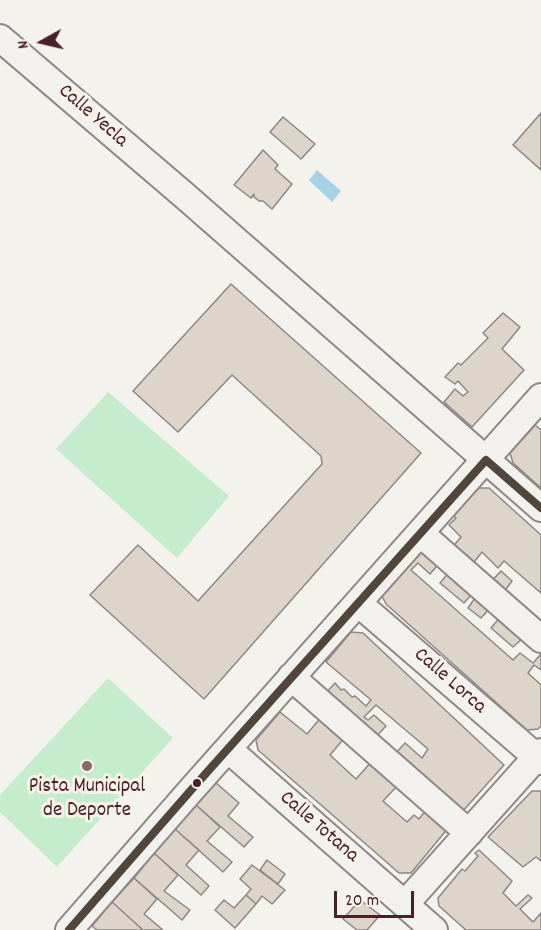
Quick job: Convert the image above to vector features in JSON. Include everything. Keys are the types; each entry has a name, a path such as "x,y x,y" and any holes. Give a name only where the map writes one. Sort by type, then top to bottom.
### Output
{"street":[{"name":"Calle Yecla","path":"0,38 185,196 541,508"},
{"path":"69,930 541,397"},
{"path":"420,533 541,639"},
{"name":"Calle Lorca","path":"358,603 540,757"},
{"path":"291,677 469,833"},
{"name":"Calle Totana","path":"228,749 434,930"},
{"path":"405,904 540,757"}],"green space":[{"path":"108,392 229,496 177,558 56,449"},
{"name":"Pista Municipal de Deporte","path":"108,678 173,738 57,867 0,812 0,795"}],"water":[{"path":"317,170 341,191 332,202 309,180"}],"building":[{"path":"541,113 541,170 513,145"},
{"path":"283,117 315,144 301,159 270,132"},
{"path":"263,150 278,165 275,169 292,184 272,209 254,197 254,194 251,198 234,185"},
{"path":"231,284 421,453 204,699 90,595 138,545 198,601 322,464 321,456 232,375 178,432 133,391"},
{"path":"503,313 520,327 502,349 524,370 472,427 444,402 455,389 463,396 468,392 458,381 455,384 445,377 458,363 461,365 488,338 483,333"},
{"path":"535,425 541,430 541,488 513,463 510,453"},
{"path":"477,488 489,488 541,535 541,593 504,561 498,568 482,552 471,566 451,549 461,537 449,525 456,518 453,515"},
{"path":"424,548 441,561 430,574 418,563 411,570 513,660 520,653 533,663 541,654 541,670 534,665 528,673 541,685 541,726 538,729 527,730 386,604 382,596"},
{"path":"450,571 492,606 481,618 468,608 475,598 471,595 464,603 440,583"},
{"path":"501,571 512,581 503,593 490,583"},
{"path":"502,615 522,639 513,647 491,628"},
{"path":"351,632 363,633 504,765 462,812 395,754 405,743 422,758 428,749 376,705 364,717 368,720 374,715 386,726 375,738 325,694 335,683 341,690 344,689 352,697 355,696 366,706 371,700 326,662"},
{"path":"280,712 307,734 323,715 346,736 330,755 356,779 373,760 400,783 383,801 407,822 414,815 419,819 429,806 449,827 411,873 399,873 258,750 256,740"},
{"path":"215,782 239,803 228,816 253,837 244,847 196,805"},
{"path":"532,791 541,791 541,861 536,857 523,867 488,837"},
{"path":"196,805 220,827 207,841 232,862 223,872 175,829"},
{"path":"175,829 199,850 186,865 209,886 201,895 154,853"},
{"path":"479,850 512,881 503,893 516,906 528,895 532,898 520,909 533,922 541,913 541,930 466,930 439,906 438,898 462,869 465,871 478,856 475,853"},
{"path":"154,853 178,875 164,891 190,910 182,920 134,878"},
{"path":"267,860 285,874 278,884 260,870"},
{"path":"252,865 285,890 272,904 262,896 256,904 246,895 251,889 240,879"},
{"path":"134,878 157,899 144,914 163,930 143,930 112,902"},
{"path":"246,895 256,904 235,928 215,910 224,900 234,908"},
{"path":"360,900 380,915 367,930 357,930 343,919"},
{"path":"112,902 143,930 97,930 92,926"}],"transit line":[{"path":"486,460 541,508"},
{"path":"69,930 486,460"}],"place":[{"name":"Pista Municipal de Deporte","path":"87,766"}]}
